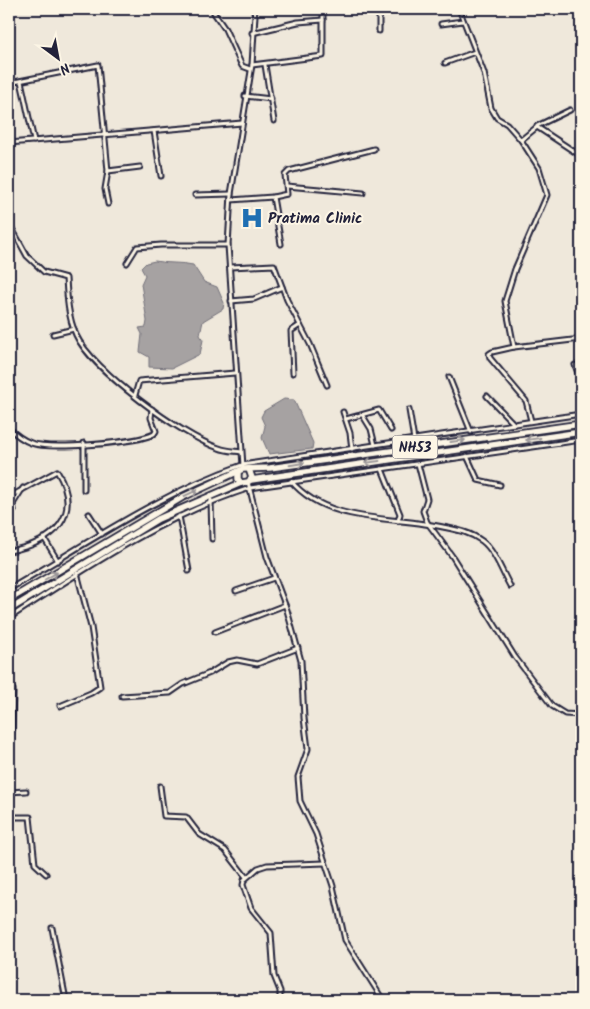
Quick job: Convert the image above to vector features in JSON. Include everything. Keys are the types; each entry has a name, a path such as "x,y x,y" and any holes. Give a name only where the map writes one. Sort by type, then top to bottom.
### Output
{"highway":[{"name":"NH53","path":"9,600 183,497 243,469 581,424"},
{"name":"NH53","path":"9,610 158,519 248,483 581,432"},
{"path":"243,469 252,475 248,483 238,479 243,469"}],"street":[{"path":"243,469 235,373 228,245 231,194 245,96 252,65 252,33 255,16 253,9"},
{"path":"252,65 265,65 323,56 323,9"},
{"path":"379,9 379,32"},
{"path":"459,9 484,72 494,115 512,129 540,168 548,195 515,269 506,301 514,347"},
{"path":"214,13 225,29 242,66 250,69"},
{"path":"252,33 298,22 323,20"},
{"path":"441,24 463,21"},
{"path":"446,63 475,52"},
{"path":"9,83 98,65 108,171 105,189 108,204"},
{"path":"265,65 274,121"},
{"path":"21,81 34,140"},
{"path":"245,96 271,99"},
{"path":"521,140 536,127 570,110"},
{"path":"9,142 104,136 242,122"},
{"path":"536,127 581,156"},
{"path":"154,131 161,176"},
{"path":"231,200 287,194 285,174 289,171 374,148"},
{"path":"108,171 140,167"},
{"path":"286,186 363,193"},
{"path":"195,195 231,194"},
{"path":"273,197 281,244"},
{"path":"9,223 27,256 44,272 66,278 68,308 74,330 89,354 118,384 193,437 219,449 241,452"},
{"path":"128,264 137,248 161,245 228,245"},
{"path":"230,267 274,265 282,287 327,385"},
{"path":"231,301 257,298 268,291 282,287"},
{"path":"293,372 291,332 300,325"},
{"path":"53,334 74,330"},
{"path":"532,421 526,401 490,358 489,354 514,347 581,340"},
{"path":"575,365 581,382"},
{"path":"135,395 139,381 235,373"},
{"path":"449,377 471,432"},
{"path":"487,396 514,424"},
{"path":"9,428 32,443 68,447 84,443 128,441 153,435 156,431 151,418 152,408"},
{"path":"346,419 363,416 377,410 381,411 391,430"},
{"path":"409,410 414,440"},
{"path":"343,412 352,449"},
{"path":"9,589 161,499 211,476 375,445 581,414"},
{"path":"363,416 371,429 375,445"},
{"path":"9,618 77,574 179,516 248,483 291,481 581,440"},
{"path":"84,443 84,490"},
{"path":"467,456 478,480 500,485"},
{"path":"418,464 427,499 423,511 428,524 452,556 515,657 552,706 565,714 581,715"},
{"path":"382,469 400,514 398,520"},
{"path":"9,497 58,471 66,486 67,514 64,521 44,538 9,551"},
{"path":"291,481 300,491 322,505 359,515 465,531 483,542 510,586"},
{"path":"248,483 274,578 285,605 298,648 308,749 298,777 297,787 302,806 316,834 333,886 345,940 383,1000"},
{"path":"14,510 14,504 23,488"},
{"path":"211,500 212,539"},
{"path":"89,514 102,534"},
{"path":"179,516 188,571"},
{"path":"44,538 58,561"},
{"path":"60,706 91,693 100,687 91,627 77,574"},
{"path":"236,591 274,578"},
{"path":"215,632 285,605"},
{"path":"122,696 170,693 228,662 237,660 257,664 298,648"},
{"path":"9,755 11,752 13,690"},
{"path":"160,786 164,816 186,817 199,834 225,850 246,877"},
{"path":"9,792 26,791"},
{"path":"9,817 30,817 35,864 46,874"},
{"path":"280,1000 280,991 274,976 271,933 248,901 243,885 246,877 258,868 267,865 325,863"},
{"path":"52,928 66,1000"}],"shaded area":[{"path":"155,261 193,265 204,282 217,287 224,303 223,309 203,321 200,335 203,340 200,354 172,368 149,367 149,357 140,352 142,334 139,328 146,327 147,321 141,284 145,275 141,268 146,263"},
{"path":"284,399 294,400 313,443 312,449 269,454 262,438 265,426 261,417 264,411"}],"place":[{"name":"Pratima Clinic","path":"252,218"}]}
